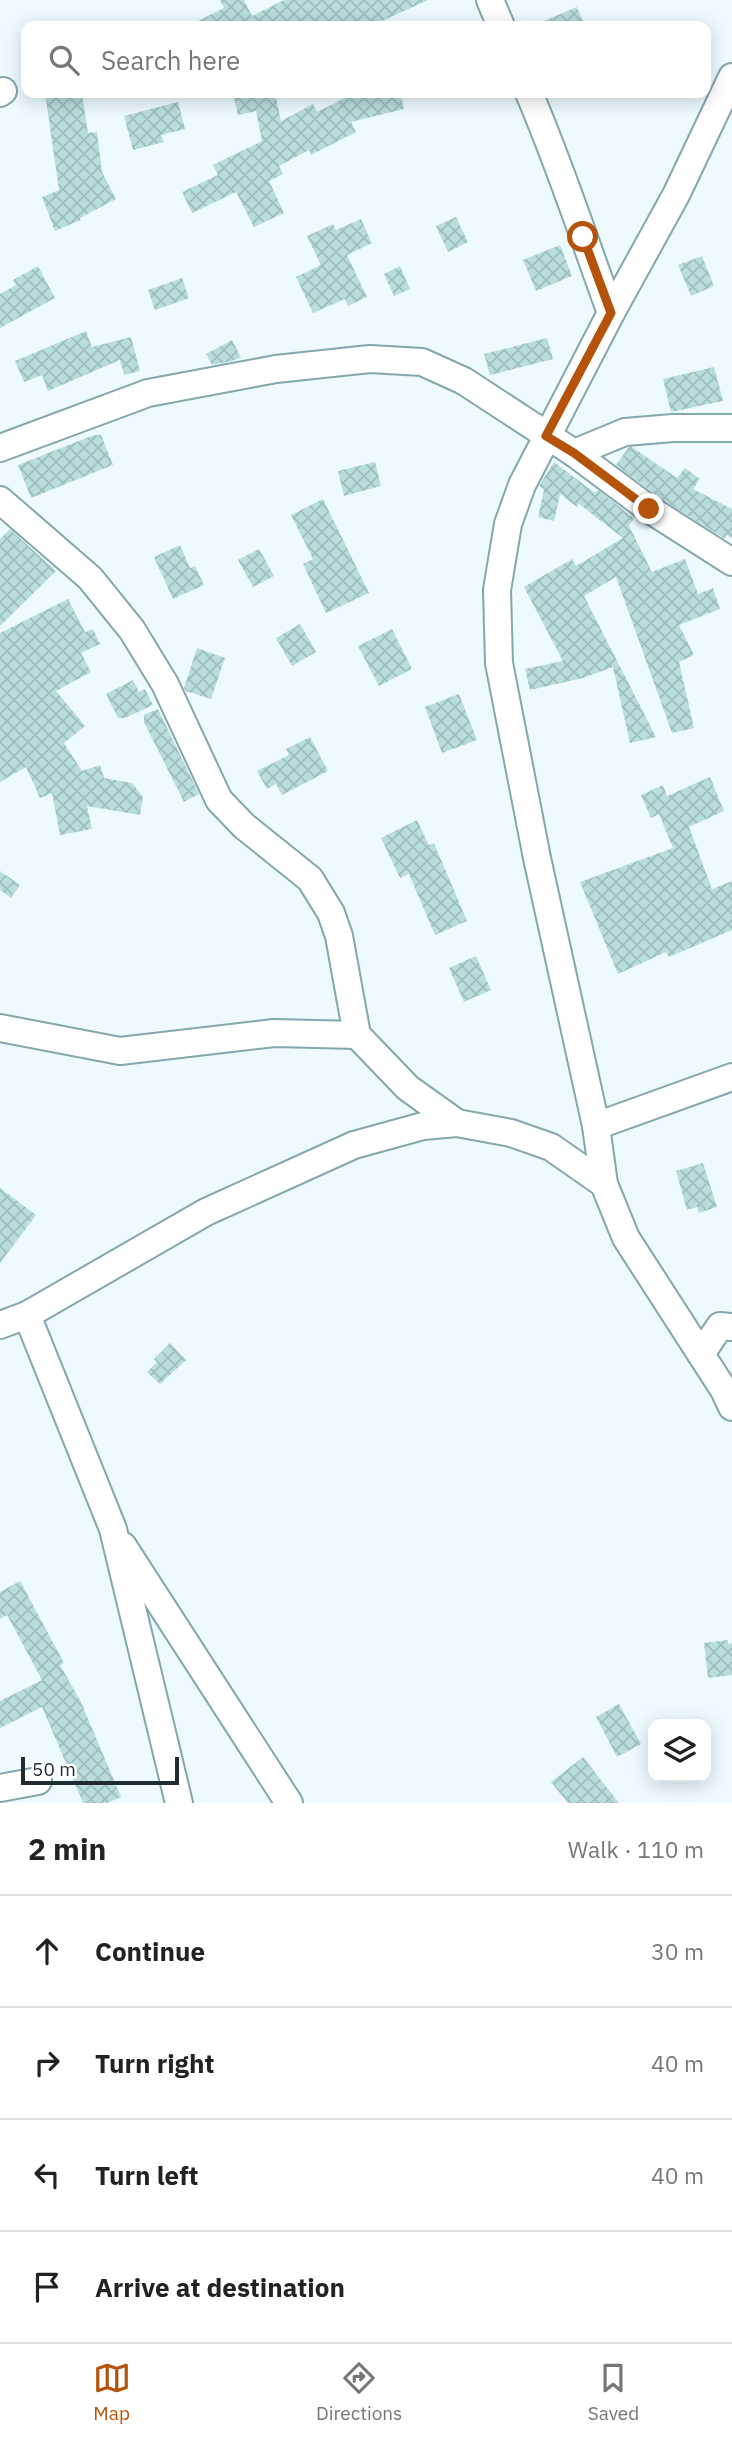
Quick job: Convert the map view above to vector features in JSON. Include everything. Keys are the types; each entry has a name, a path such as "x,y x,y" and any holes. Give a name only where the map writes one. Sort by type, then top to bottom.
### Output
{"street":[{"path":"490,0 499,21"},
{"path":"732,77 676,195 522,485 508,524 497,590 499,663 537,858 596,1126 604,1184 626,1238 724,1390 732,1407"},
{"path":"531,98 559,162 611,313"},
{"path":"0,448 148,393 276,369 370,359 422,362 464,381 574,453 649,509 732,562"},
{"path":"574,453 625,432 673,428 732,428"},
{"path":"0,500 90,578 132,630 165,684 219,800 244,826 310,878 331,913 339,936 357,1035 408,1088 457,1123"},
{"path":"0,1028 120,1051 274,1033 357,1035"},
{"path":"596,1126 732,1077"},
{"path":"0,1325 27,1315 206,1212 354,1144 423,1126 457,1123 512,1133 551,1147 604,1184"},
{"path":"27,1315 113,1530 179,1803"},
{"path":"701,1354 720,1326 732,1328"},
{"path":"113,1530 289,1803"},
{"path":"0,1788 38,1781"}],"building":[{"path":"220,0 244,0 252,16 284,0 428,0 382,21 198,21 224,8"},
{"path":"577,7 583,21 544,21"},
{"path":"46,98 83,98 88,133 97,132 102,172 116,199 80,218 81,220 55,231 42,197 59,190"},
{"path":"234,98 276,98 281,121 313,104 317,112 345,98 401,98 404,109 351,122 356,132 311,155 309,150 279,166 283,174 269,181 284,213 254,227 236,192 192,213 182,192 218,175 213,165 262,141 256,111 238,115"},
{"path":"178,102 185,129 161,135 164,142 133,150 124,116"},
{"path":"456,217 468,242 448,252 436,226"},
{"path":"361,219 372,243 347,255 367,297 348,306 345,299 313,313 296,277 321,265 307,236 333,224 336,230"},
{"path":"560,245 572,276 536,291 523,260"},
{"path":"702,256 714,286 691,296 678,265"},
{"path":"38,266 55,298 0,328 0,294 16,285 13,280"},
{"path":"400,266 410,289 394,296 384,274"},
{"path":"182,278 189,298 155,310 148,290"},
{"path":"86,331 92,347 131,337 140,371 124,375 120,360 48,391 42,375 24,382 15,361"},
{"path":"547,338 553,359 490,375 484,354"},
{"path":"232,340 241,357 212,365 206,354"},
{"path":"714,367 723,401 671,412 663,379"},
{"path":"94,435 101,435 113,465 31,498 18,465"},
{"path":"629,447 677,478 685,468 700,479 693,489 732,509 732,538 726,535 725,539 660,498 616,465"},
{"path":"375,462 381,486 344,496 338,471"},
{"path":"554,462 595,493 598,490 634,518 629,526 652,572 685,559 698,594 713,588 720,609 679,625 694,655 679,662 694,728 672,733 616,577 584,596 656,737 630,743 613,667 583,678 530,690 525,669 563,661 524,587 572,559 576,566 623,538 579,504 577,507 560,494 554,521 538,517 544,490 539,486"},
{"path":"323,499 369,593 326,613 303,564 313,559 291,515"},
{"path":"10,529 56,571 0,626 0,539"},
{"path":"180,545 190,568 195,566 204,585 173,599 154,557"},
{"path":"259,549 274,576 253,587 238,560"},
{"path":"68,599 85,632 93,629 100,644 81,653 91,672 56,691 85,726 64,743 82,771 100,765 104,778 132,783 143,797 140,815 87,806 92,829 60,835 52,793 40,798 26,767 0,782 0,633"},
{"path":"300,624 316,652 292,666 276,638"},
{"path":"392,629 412,669 379,686 358,646"},
{"path":"197,648 225,658 211,699 184,688"},
{"path":"133,680 139,692 145,689 153,705 125,718 118,718 106,694"},
{"path":"459,694 477,740 442,753 425,707"},
{"path":"158,709 199,794 184,802 144,722 144,715"},
{"path":"310,737 328,771 282,795 276,784 267,789 257,771 289,755 286,749"},
{"path":"710,777 724,811 689,827 712,889 732,881 732,930 669,957 666,952 618,974 580,882 673,848 659,814 651,818 641,795 663,785 667,796"},
{"path":"417,820 429,845 434,843 467,921 435,935 409,874 400,878 381,838"},
{"path":"0,871 20,885 11,898 0,890"},
{"path":"476,956 491,990 464,1002 449,968"},
{"path":"703,1163 717,1207 699,1213 697,1207 687,1210 676,1171"},
{"path":"0,1188 36,1215 0,1263"},
{"path":"170,1343 186,1360 160,1384 147,1372 157,1362 154,1359"},
{"path":"20,1581 64,1663 60,1665 81,1702 121,1797 107,1803 83,1803 42,1707 0,1728 0,1701 42,1680 7,1615 0,1619 0,1592"},
{"path":"728,1640 728,1644 732,1643 732,1675 708,1678 704,1643"},
{"path":"619,1704 641,1744 617,1757 596,1717"},
{"path":"583,1757 619,1803 568,1803 551,1782"}],"route":[{"path":"583,237 611,313 546,436 574,453 649,509"}]}
